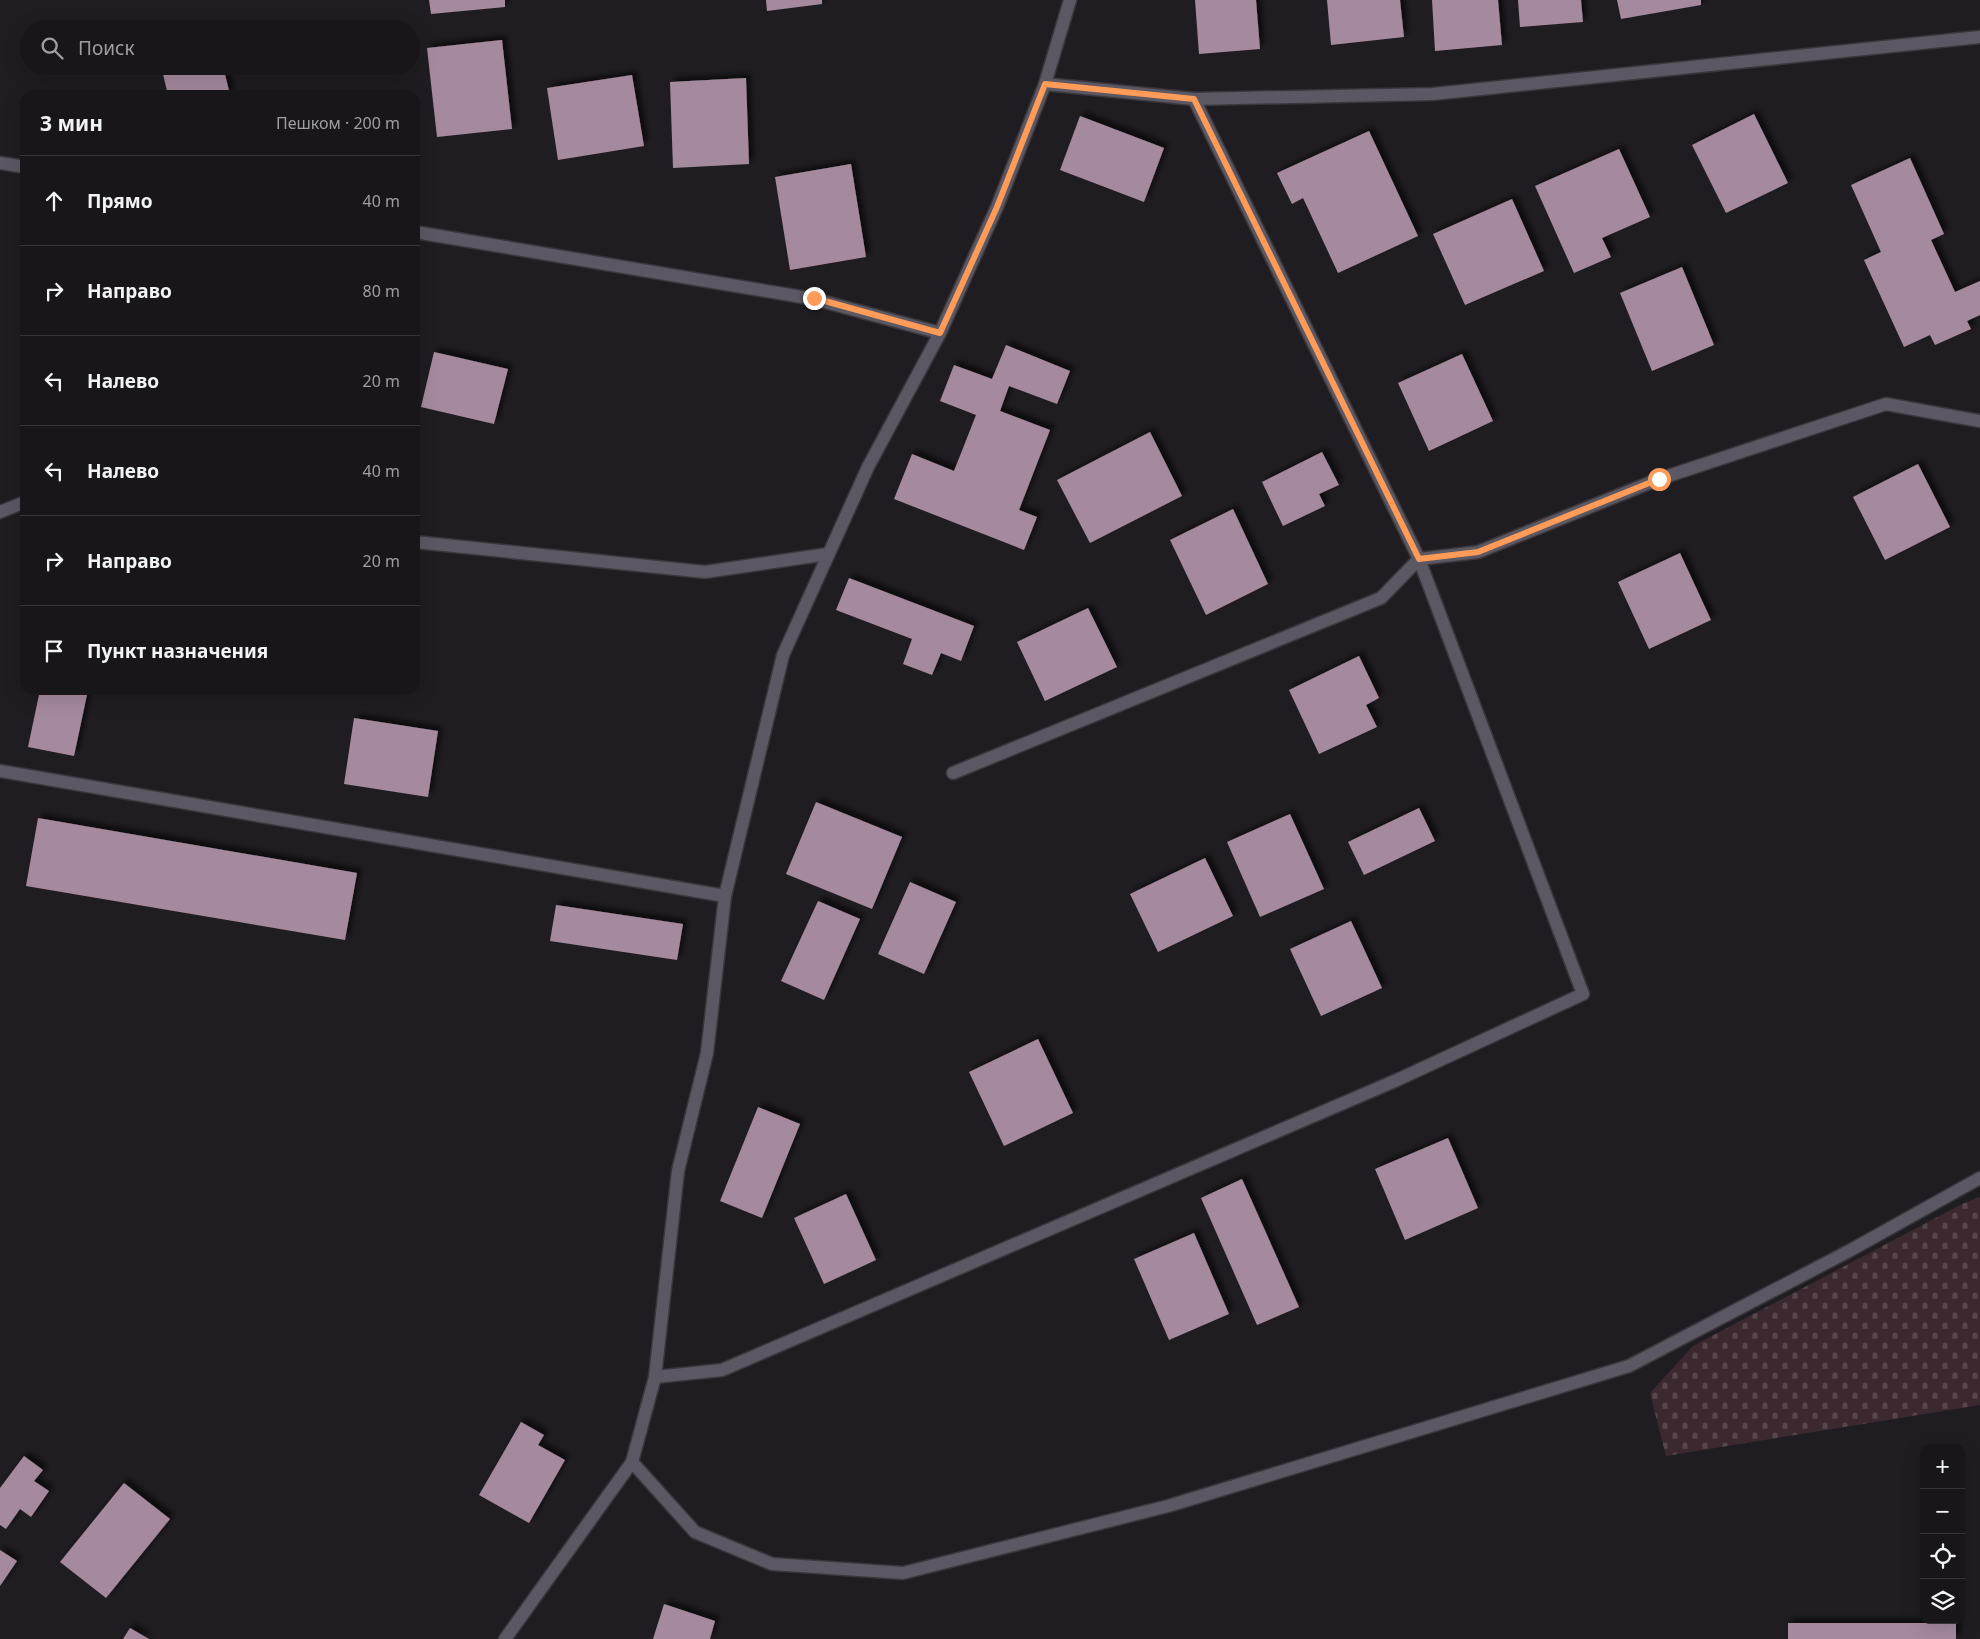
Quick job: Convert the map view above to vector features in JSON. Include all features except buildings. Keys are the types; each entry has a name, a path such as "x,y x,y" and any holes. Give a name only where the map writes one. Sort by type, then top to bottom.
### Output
{"street":[{"path":"505,1639 632,1462 655,1377 678,1171 707,1053 725,896 783,655 868,466 940,333 997,207 1045,84 1070,0"},
{"path":"1045,84 1194,99 1433,94 1980,37"},
{"path":"655,1377 722,1370 1397,1080 1583,994 1419,559 1194,99"},
{"path":"0,163 20,166"},
{"path":"420,233 814,298 940,333"},
{"path":"953,773 1381,598 1419,559 1478,552 1659,479 1886,404 1980,422"},
{"path":"0,512 20,504"},
{"path":"420,543 704,572 828,554"},
{"path":"0,771 725,896"},
{"path":"632,1462 695,1532 772,1564 903,1573 1168,1506 1629,1366 1848,1251 1980,1178"}],"green space":[{"path":"1980,1197 1980,1405 1666,1456 1650,1393 1693,1346 1964,1203"}],"route":[{"path":"814,298 940,333 997,207 1045,84 1194,99 1419,559 1478,552 1659,479"}]}
